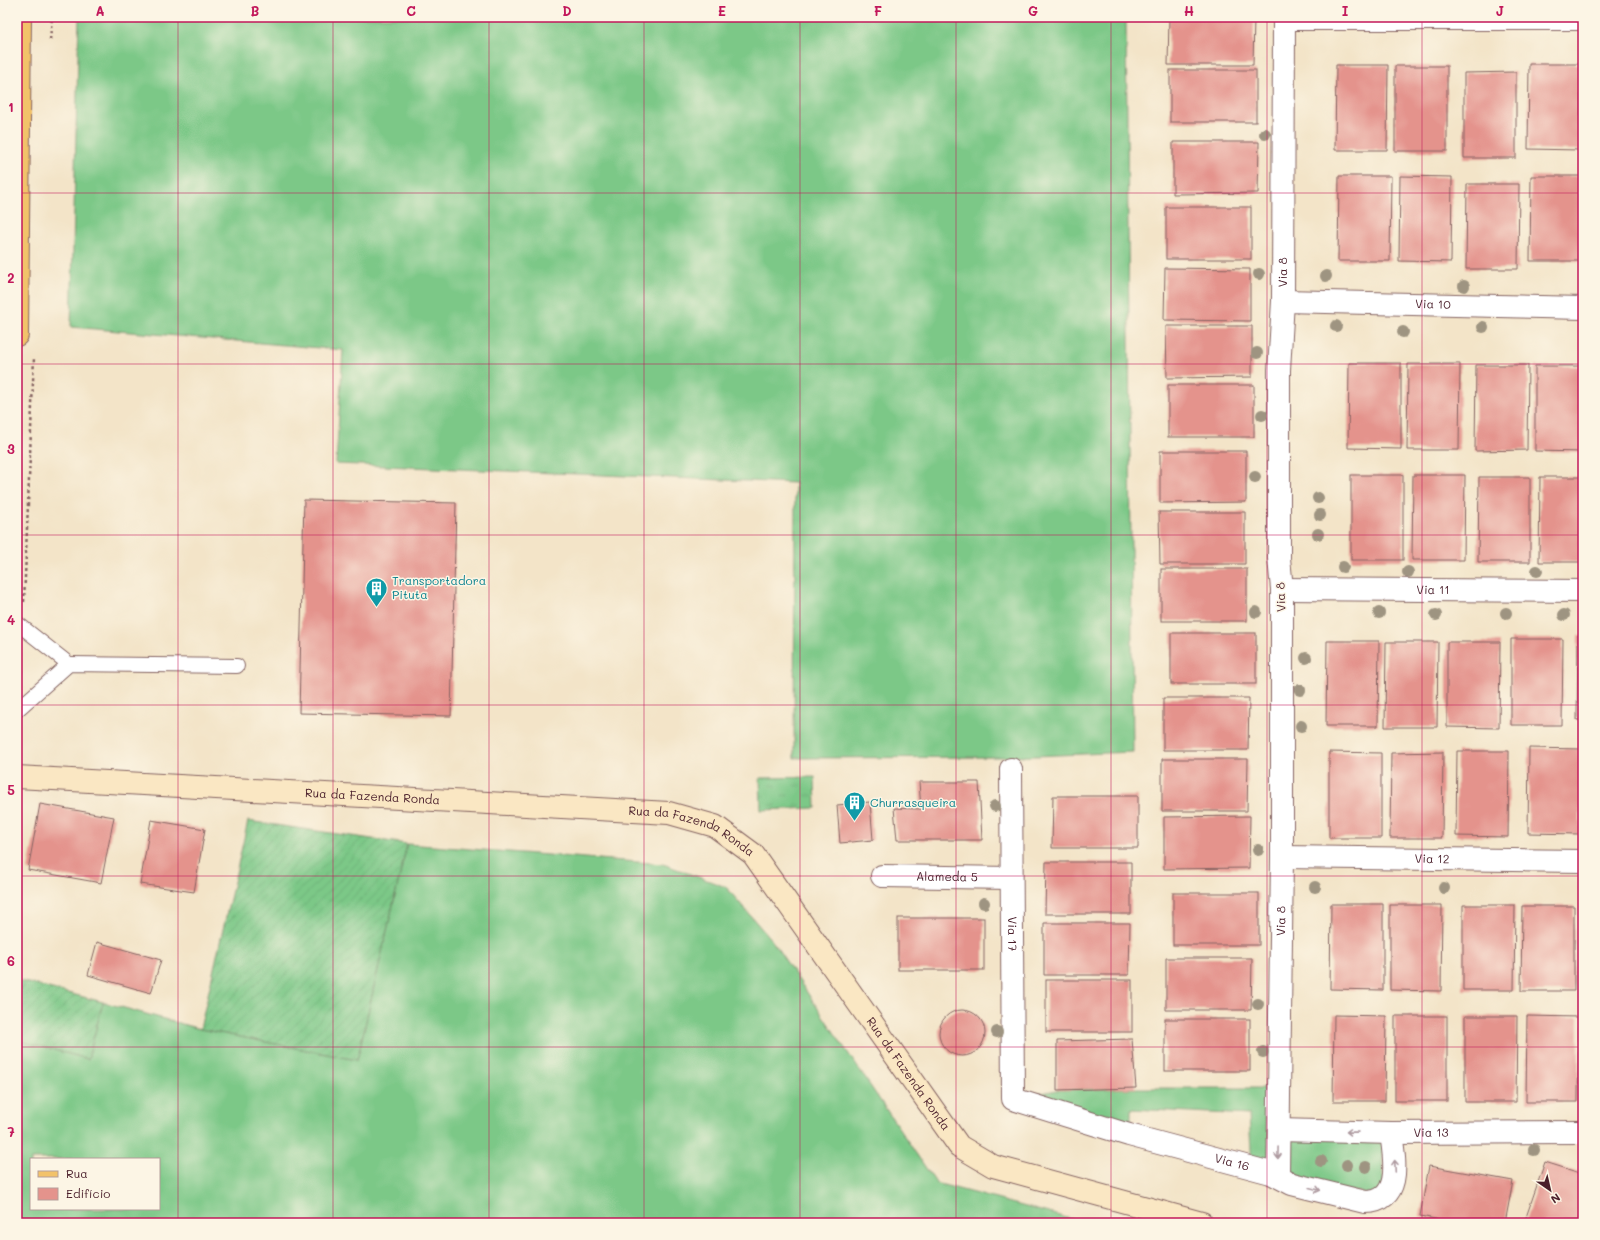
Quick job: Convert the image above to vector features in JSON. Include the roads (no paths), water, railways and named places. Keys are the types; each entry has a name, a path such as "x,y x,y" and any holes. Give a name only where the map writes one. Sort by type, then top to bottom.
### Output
{"main road":[{"path":"17,335 20,17"},
{"path":"20,92 28,17"},
{"name":"Rua da Fazenda Ronda","path":"17,777 669,813 715,826 753,854 959,1146 993,1166 1202,1223"}],"street":[{"path":"1284,18 1583,19"},
{"name":"Via 8","path":"1278,1176 1282,857 1282,589 1279,558 1279,370 1283,301 1284,18"},
{"name":"Via 10","path":"1283,301 1583,308"},
{"name":"Via 11","path":"1282,589 1583,591"},
{"name":"Via 17","path":"1010,769 1013,1098"},
{"name":"Via 12","path":"1282,857 1583,861"},
{"name":"Alameda 5","path":"882,876 1011,878"},
{"name":"Via 16","path":"1013,1098 1129,1135 1278,1176 1292,1184 1365,1202 1375,1201 1383,1197 1391,1188 1396,1169 1391,1132"},
{"name":"Via 13","path":"1279,1130 1391,1132 1583,1132"}],"lane":[{"path":"20,626 69,664 237,666"},
{"path":"18,709 69,664"}],"place":[{"name":"Transportadora Pituta","path":"377,608"},
{"name":"Churrasqueira","path":"855,822"}]}
